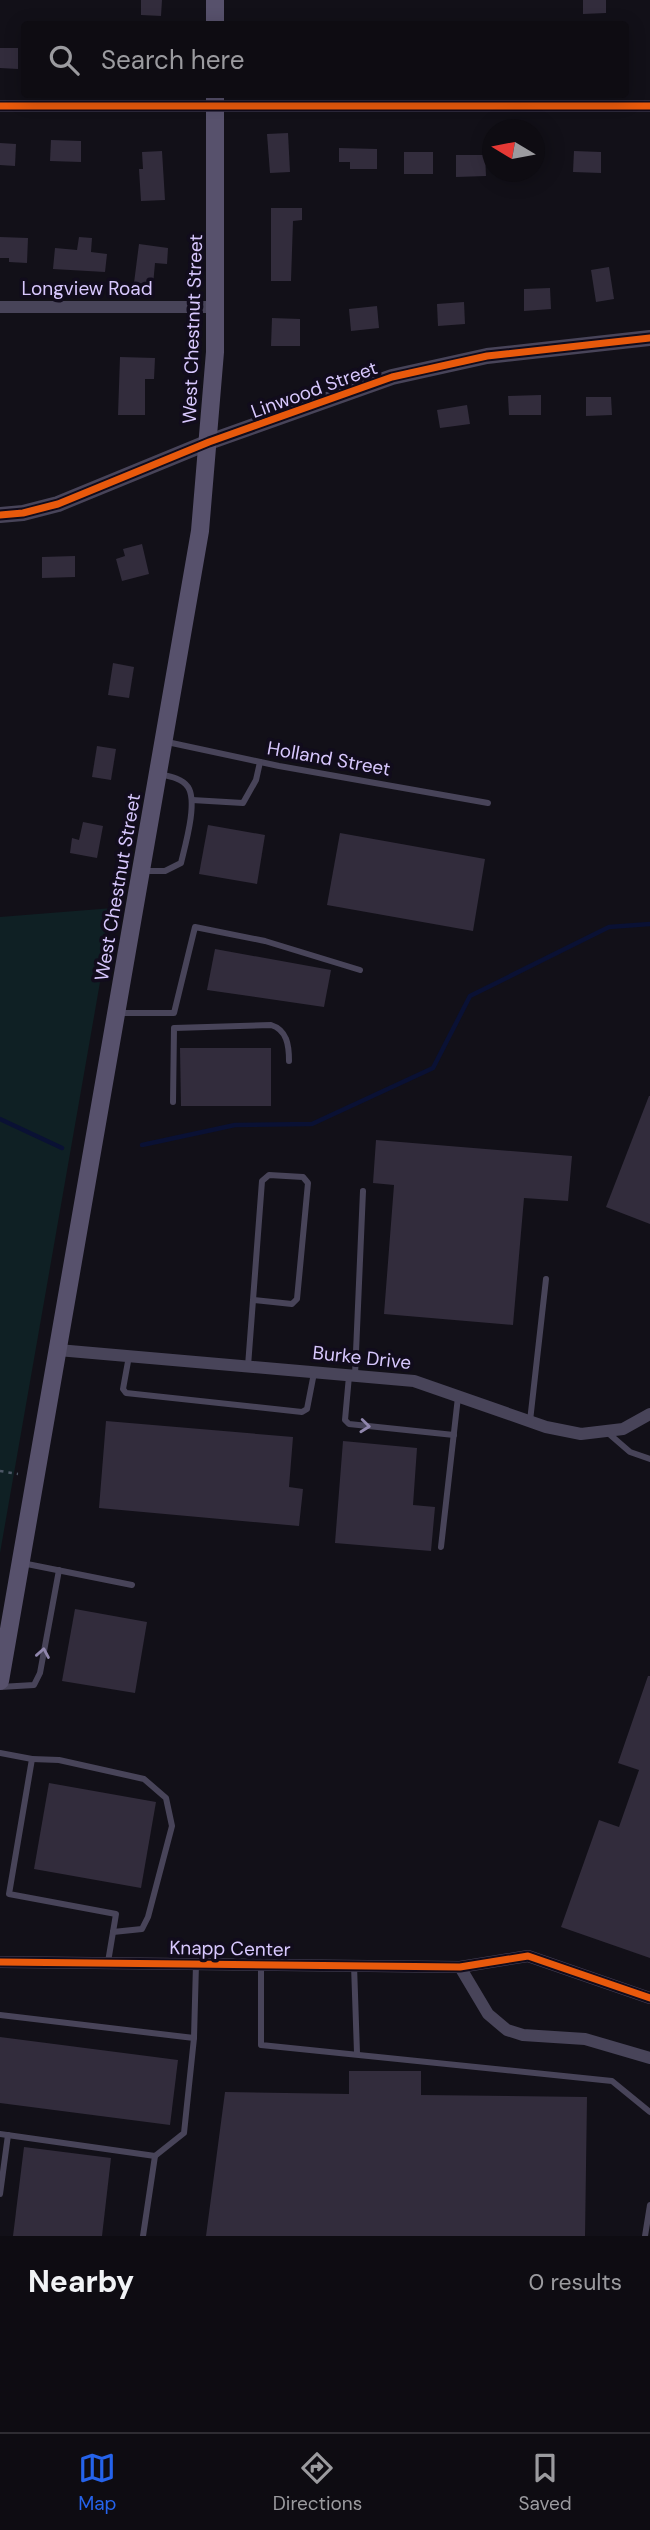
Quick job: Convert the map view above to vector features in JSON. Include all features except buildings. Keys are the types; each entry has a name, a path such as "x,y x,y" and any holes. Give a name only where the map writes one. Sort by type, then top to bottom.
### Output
{"main road":[{"path":"215,0 215,21"},
{"name":"West Chestnut Street","path":"0,1681 3,1642 21,1563 200,531 209,442 215,307 215,100"}],"street":[{"path":"0,106 215,100 650,106"},
{"name":"Longview Road","path":"0,307 215,307"},
{"name":"Linwood Street","path":"0,515 23,513 58,504 209,442 326,399 424,369 487,356 650,338"},
{"name":"Burke Drive","path":"58,1350 414,1381 565,1432 608,1433 637,1423 650,1414"},
{"name":"Knapp Center","path":"0,1962 460,1966 528,1956 650,1998"},
{"path":"460,1966 488,2014 507,2030 523,2035 586,2039 650,2058"}],"lane":[{"name":"Holland Street","path":"164,741 260,762 488,803"},
{"path":"192,800 243,803 256,780 260,762"},
{"path":"142,871 165,872 181,863 192,800 189,788 182,781 159,774"},
{"path":"173,1102 174,1013 195,927 265,941 360,970"},
{"path":"117,1013 174,1013"},
{"path":"174,1028 279,1027 285,1035 289,1061"},
{"path":"248,1366 262,1181 269,1175 303,1177 308,1183 297,1299 292,1304 253,1300"},
{"path":"363,1191 352,1374 345,1420 349,1424 454,1435"},
{"path":"530,1421 546,1279"},
{"path":"129,1356 124,1390 126,1393 302,1412 307,1409 314,1371"},
{"path":"441,1547 458,1395"},
{"path":"608,1433 630,1452 650,1459"},
{"path":"21,1563 132,1585"},
{"path":"0,1687 34,1685 40,1673 59,1570"},
{"path":"0,1753 32,1759 59,1760 144,1779 166,1798 172,1826 148,1917 142,1929 113,1931"},
{"path":"32,1759 9,1894 116,1914 108,1963"},
{"path":"143,2236 155,2156 184,2133 194,2038 196,1964"},
{"path":"261,1964 261,2045 612,2081 650,2112"},
{"path":"354,1965 356,2053"},
{"path":"0,2015 194,2038"},
{"path":"0,2193 4,2135 155,2156"},
{"path":"645,2236 650,2205"}],"shaded area":[{"path":"113,908 0,1553 0,917"}],"waterway":[{"path":"142,1145 235,1125 312,1124 433,1068 470,996 609,927 650,924"},
{"path":"0,1119 62,1148"}],"cycle path":[{"path":"0,106 650,106"},
{"path":"0,515 23,513 58,504 209,442 392,377 487,356 650,338"},
{"path":"0,1962 460,1967 528,1956 650,1998"}]}
